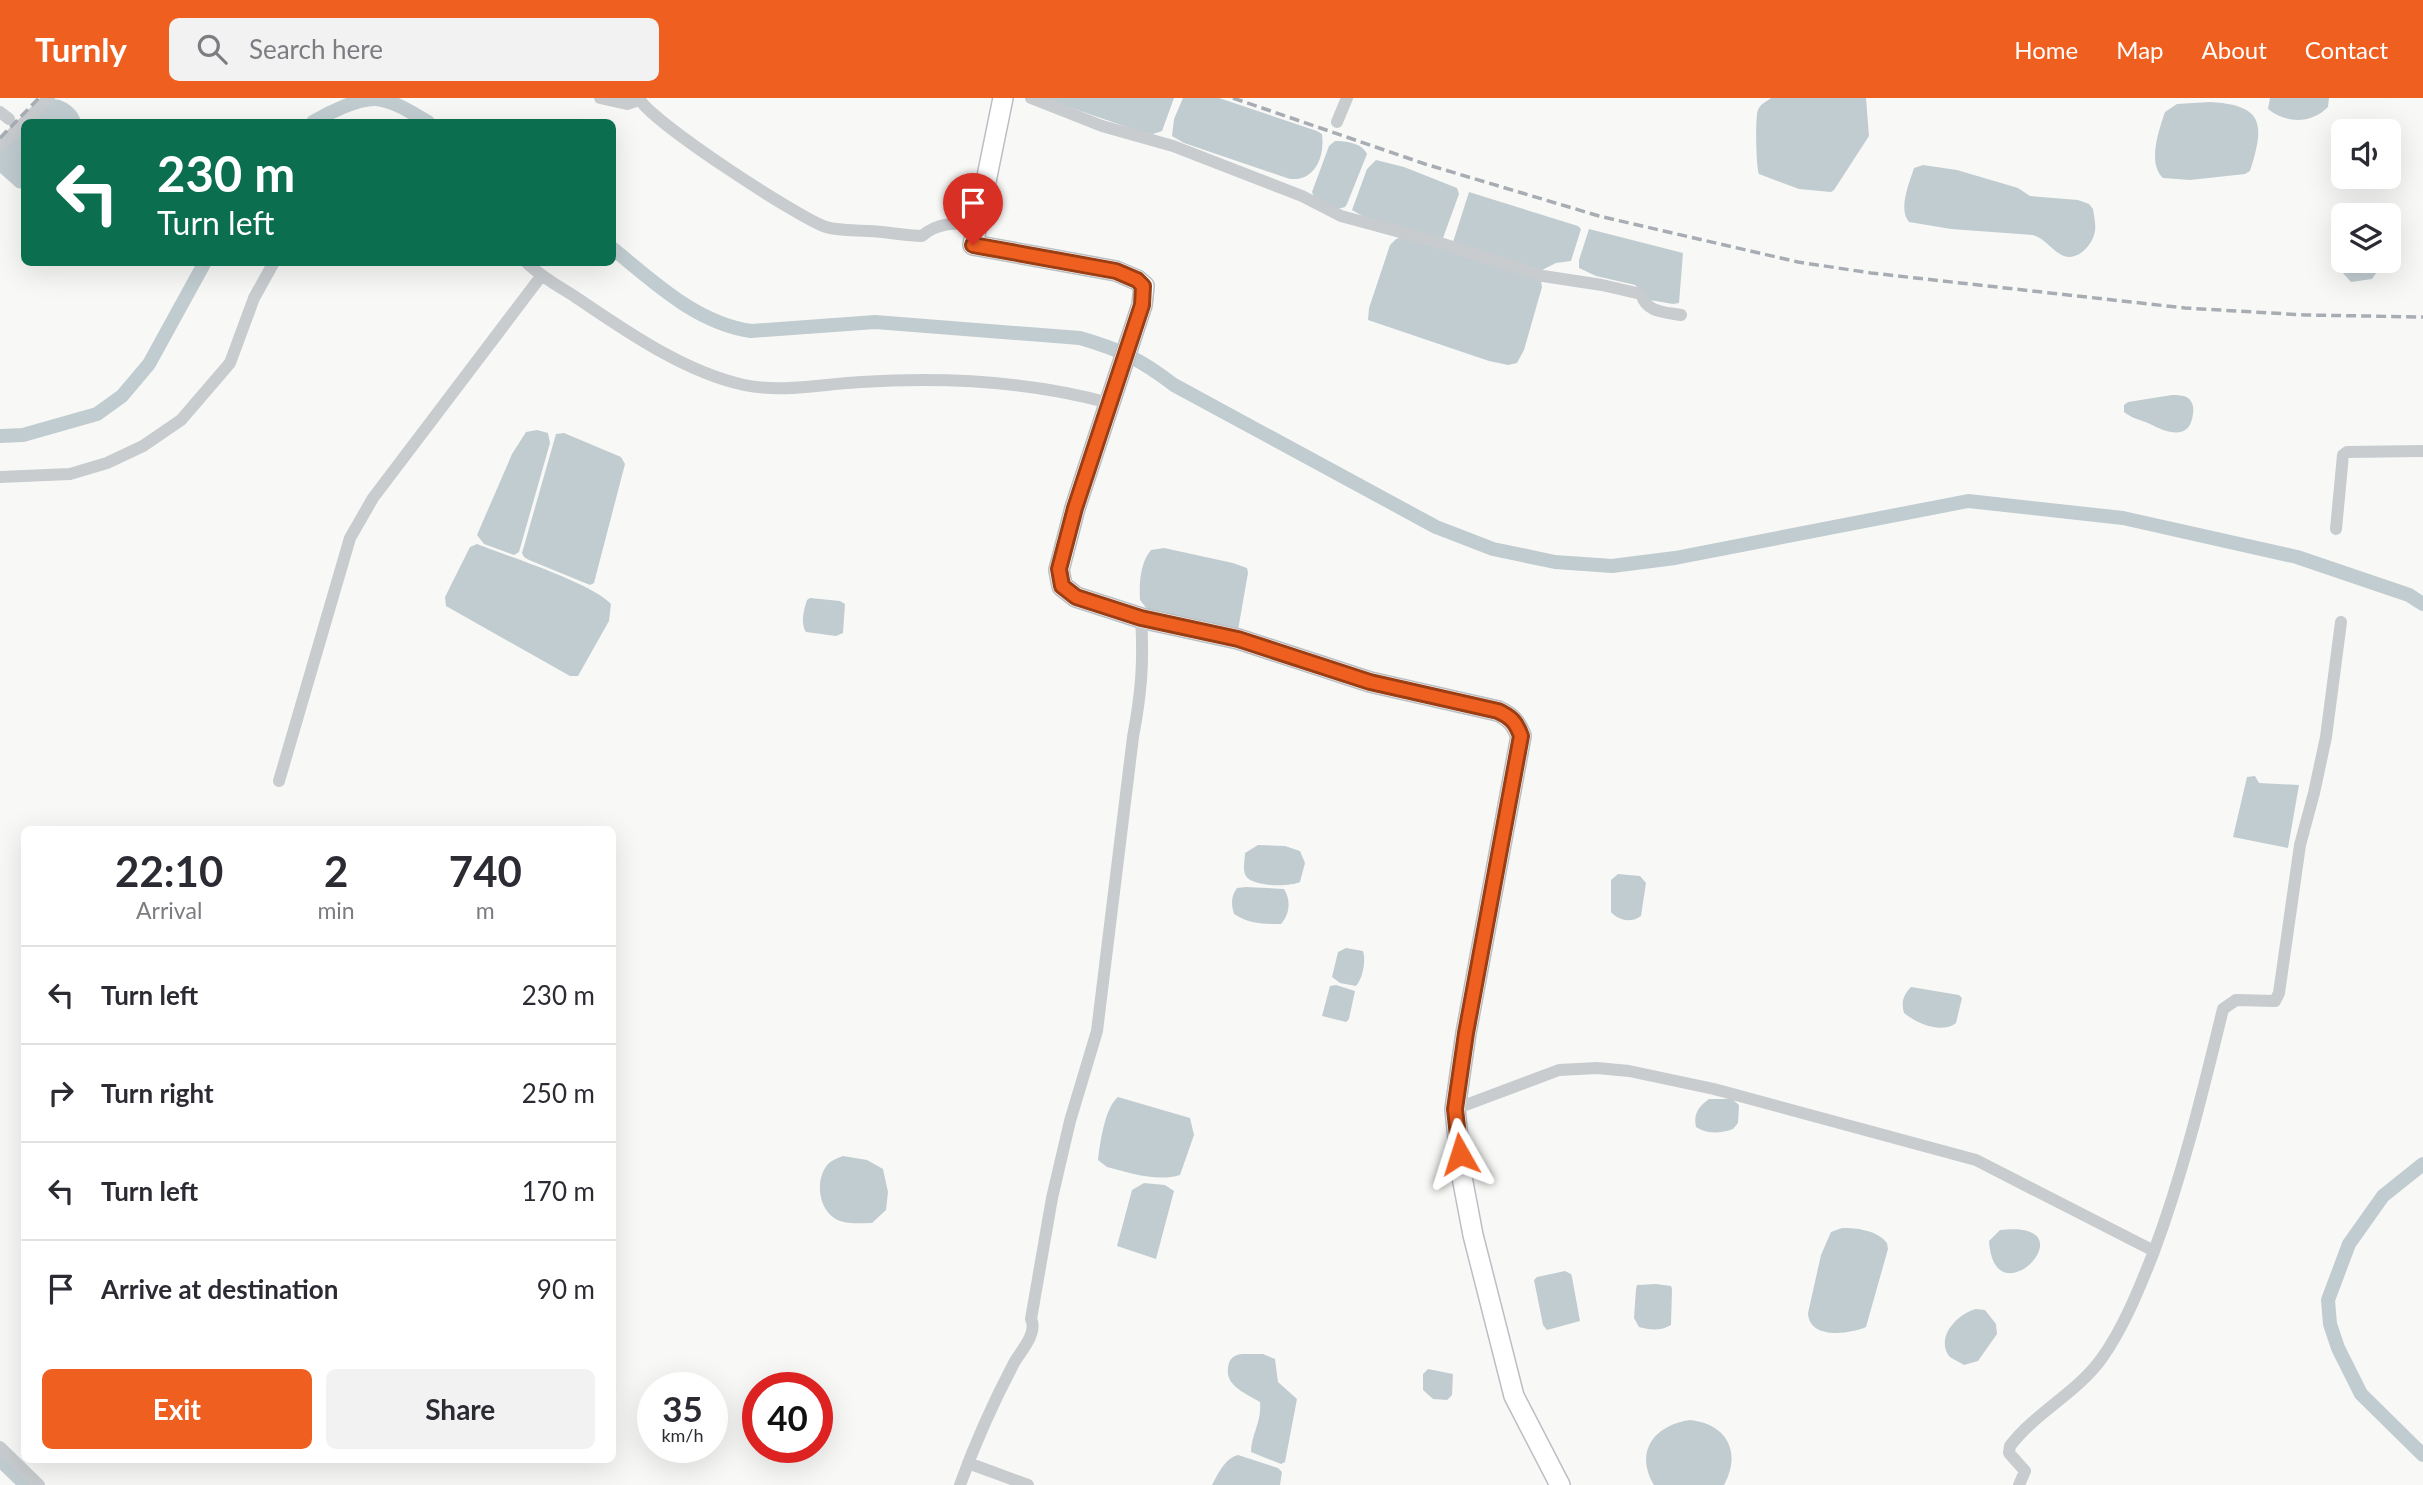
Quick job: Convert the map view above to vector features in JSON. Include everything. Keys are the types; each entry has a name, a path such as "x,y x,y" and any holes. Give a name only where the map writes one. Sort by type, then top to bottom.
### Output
{"street":[{"path":"28,119 49,98"},
{"path":"600,98 626,104 639,99 644,108 669,128 777,202 824,226 922,236 933,227 954,223 976,224"},
{"path":"1003,98 976,224 974,246 1116,271 1137,280 1143,286 1142,305 1075,508 1059,569 1062,586 1076,597 1141,618 1238,639 1370,682 1498,711 1517,724 1521,736 1466,1033 1455,1109 1462,1177 1473,1235 1514,1396 1560,1485"},
{"path":"1031,98 1102,126 1186,151 1302,196 1341,216 1437,242 1543,276 1635,292 1641,294 1644,303 1652,310 1682,315"},
{"path":"1337,122 1347,98"},
{"path":"0,146 21,125"},
{"path":"0,477 70,474 107,463 143,446 181,420 230,363 254,298 272,266"},
{"path":"531,266 624,330 711,374 745,385 802,387 861,382 945,380 1111,398"},
{"path":"279,781 349,538 373,498 542,275"},
{"path":"2336,529 2343,455 2347,452 2423,451"},
{"path":"960,1485 1000,1388 1033,1331 1031,1319 1052,1198 1070,1121 1097,1031 1133,737 1142,692 1144,660 1141,618"},
{"path":"2019,1485 2025,1471 2009,1453 2010,1446 2039,1415 2089,1375 2103,1357 2129,1311 2171,1207 2223,1009 2236,1000 2275,1001 2279,993 2300,845 2326,737 2341,622"},
{"path":"1455,1109 1559,1070 1597,1068 1629,1071 1714,1089 1976,1160 2154,1251"},
{"path":"0,1447 40,1485"},
{"path":"968,1463 1028,1485"}],"shaded area":[{"path":"1043,98 1174,98 1162,131 1153,134"},
{"path":"1183,98 1219,98 1317,131 1322,134 1323,143 1320,159 1306,176 1290,179 1184,143 1172,136 1174,119"},
{"path":"1771,98 1866,98 1869,136 1831,192 1799,189 1759,174 1757,114 1760,106"},
{"path":"2270,98 2329,98 2328,107 2321,113 2299,120 2283,117 2268,109"},
{"path":"53,99 71,106 80,119 33,119"},
{"path":"2210,102 2241,107 2256,120 2258,141 2250,171 2245,174 2190,180 2163,178 2158,172 2155,155 2165,112 2177,104"},
{"path":"21,132 21,189 0,173 0,150"},
{"path":"1335,141 1358,145 1367,154 1347,204 1338,209 1314,197 1312,192 1329,146"},
{"path":"1376,160 1404,167 1457,188 1459,194 1443,238 1364,217 1352,210 1367,169"},
{"path":"1923,165 1957,170 2018,188 2030,196 2078,200 2089,204 2095,220 2094,237 2087,248 2072,257 2056,252 2033,235 1951,229 1909,222 1904,210 1907,189 1914,168"},
{"path":"1469,192 1578,226 1581,229 1571,261 1556,263 1542,270 1453,242"},
{"path":"1589,229 1683,253 1679,303 1650,300 1635,285 1596,276 1579,268"},
{"path":"1404,236 1541,281 1542,287 1524,350 1517,363 1508,365 1489,361 1368,320 1369,308 1390,245"},
{"path":"2343,273 2376,273 2372,279 2351,282"},
{"path":"2172,395 2186,397 2193,405 2191,423 2183,431 2163,430 2124,412 2124,405 2128,402"},
{"path":"537,430 548,433 550,443 519,552 514,555 484,544 477,535 512,454 526,432"},
{"path":"564,433 621,457 625,464 594,583 590,585 529,560 522,553 556,434"},
{"path":"477,544 586,587 611,604 609,621 578,676 570,676 446,606 445,597 470,547"},
{"path":"1164,548 1247,568 1238,630 1177,619 1147,609 1140,600 1142,567 1151,550"},
{"path":"810,598 840,601 845,604 843,633 836,636 806,632 803,616"},
{"path":"2255,776 2259,783 2299,785 2288,848 2233,837 2247,777"},
{"path":"1258,845 1285,846 1300,851 1305,863 1300,882 1272,885 1250,880 1244,871 1245,853"},
{"path":"1618,874 1640,876 1646,883 1641,916 1637,918 1622,919 1611,912 1611,880"},
{"path":"1237,888 1284,889 1288,907 1281,924 1251,922 1234,914 1234,894"},
{"path":"1346,948 1363,951 1363,969 1356,986 1340,983 1332,977 1338,952"},
{"path":"1336,985 1355,991 1346,1022 1322,1016 1330,986"},
{"path":"1911,987 1959,995 1962,998 1956,1023 1937,1028 1916,1021 1904,1013 1903,999"},
{"path":"1118,1097 1190,1118 1194,1135 1180,1175 1162,1178 1144,1176 1107,1167 1098,1160 1106,1117"},
{"path":"1709,1099 1732,1099 1739,1105 1738,1123 1733,1129 1714,1132 1696,1127 1695,1118 1698,1111"},
{"path":"843,1156 867,1160 883,1169 888,1192 886,1210 872,1223 842,1222 824,1207 820,1192 821,1177 828,1164"},
{"path":"1144,1183 1165,1185 1174,1191 1156,1259 1117,1246 1132,1190"},
{"path":"1842,1228 1872,1233 1887,1243 1888,1249 1866,1327 1850,1332 1831,1333 1815,1328 1808,1313 1821,1255 1831,1232"},
{"path":"2000,1230 2027,1231 2039,1239 2039,1251 2032,1262 2019,1271 2006,1273 1995,1264 1989,1241"},
{"path":"1565,1271 1572,1277 1580,1321 1547,1330 1543,1325 1534,1280"},
{"path":"1637,1285 1671,1286 1671,1325 1655,1329 1639,1327 1634,1318"},
{"path":"1976,1309 1985,1310 1996,1324 1997,1334 1978,1361 1964,1365 1949,1356 1945,1341 1956,1320"},
{"path":"1242,1354 1263,1354 1275,1359 1278,1382 1297,1399 1285,1462 1281,1464 1251,1452 1260,1402 1233,1385 1228,1374 1231,1359"},
{"path":"1428,1369 1453,1374 1452,1395 1447,1400 1433,1399 1423,1390 1423,1374"},
{"path":"1690,1420 1713,1427 1728,1442 1731,1461 1724,1485 1654,1485 1646,1462 1651,1442 1666,1428"},
{"path":"1238,1455 1278,1468 1282,1472 1280,1485 1212,1485 1219,1471"}],"waterway":[{"path":"319,119 352,103 369,99 397,105 423,119"},
{"path":"616,251 694,310 731,327 751,331 875,322 1080,338 1094,342 1140,362 1174,385 1436,527 1493,549 1555,562 1612,566 1675,558 1968,501 2123,518 2297,557 2409,595 2423,604"},
{"path":"0,436 23,435 97,414 122,396 149,364 203,266"},
{"path":"2423,1164 2383,1196 2349,1244 2328,1300 2330,1324 2338,1348 2361,1394 2423,1455"},
{"path":"0,1460 25,1484"}],"railway":[{"path":"0,138 39,98"},
{"path":"1233,98 1425,164 1599,216 1798,262 1871,273 2185,308 2305,315 2423,317"}],"route":[{"path":"973,245 1116,271 1137,280 1143,286 1142,305 1075,508 1059,569 1062,586 1069,593 1141,618 1238,639 1370,682 1498,711 1517,724 1521,736 1466,1033 1455,1109 1460,1154"}]}
